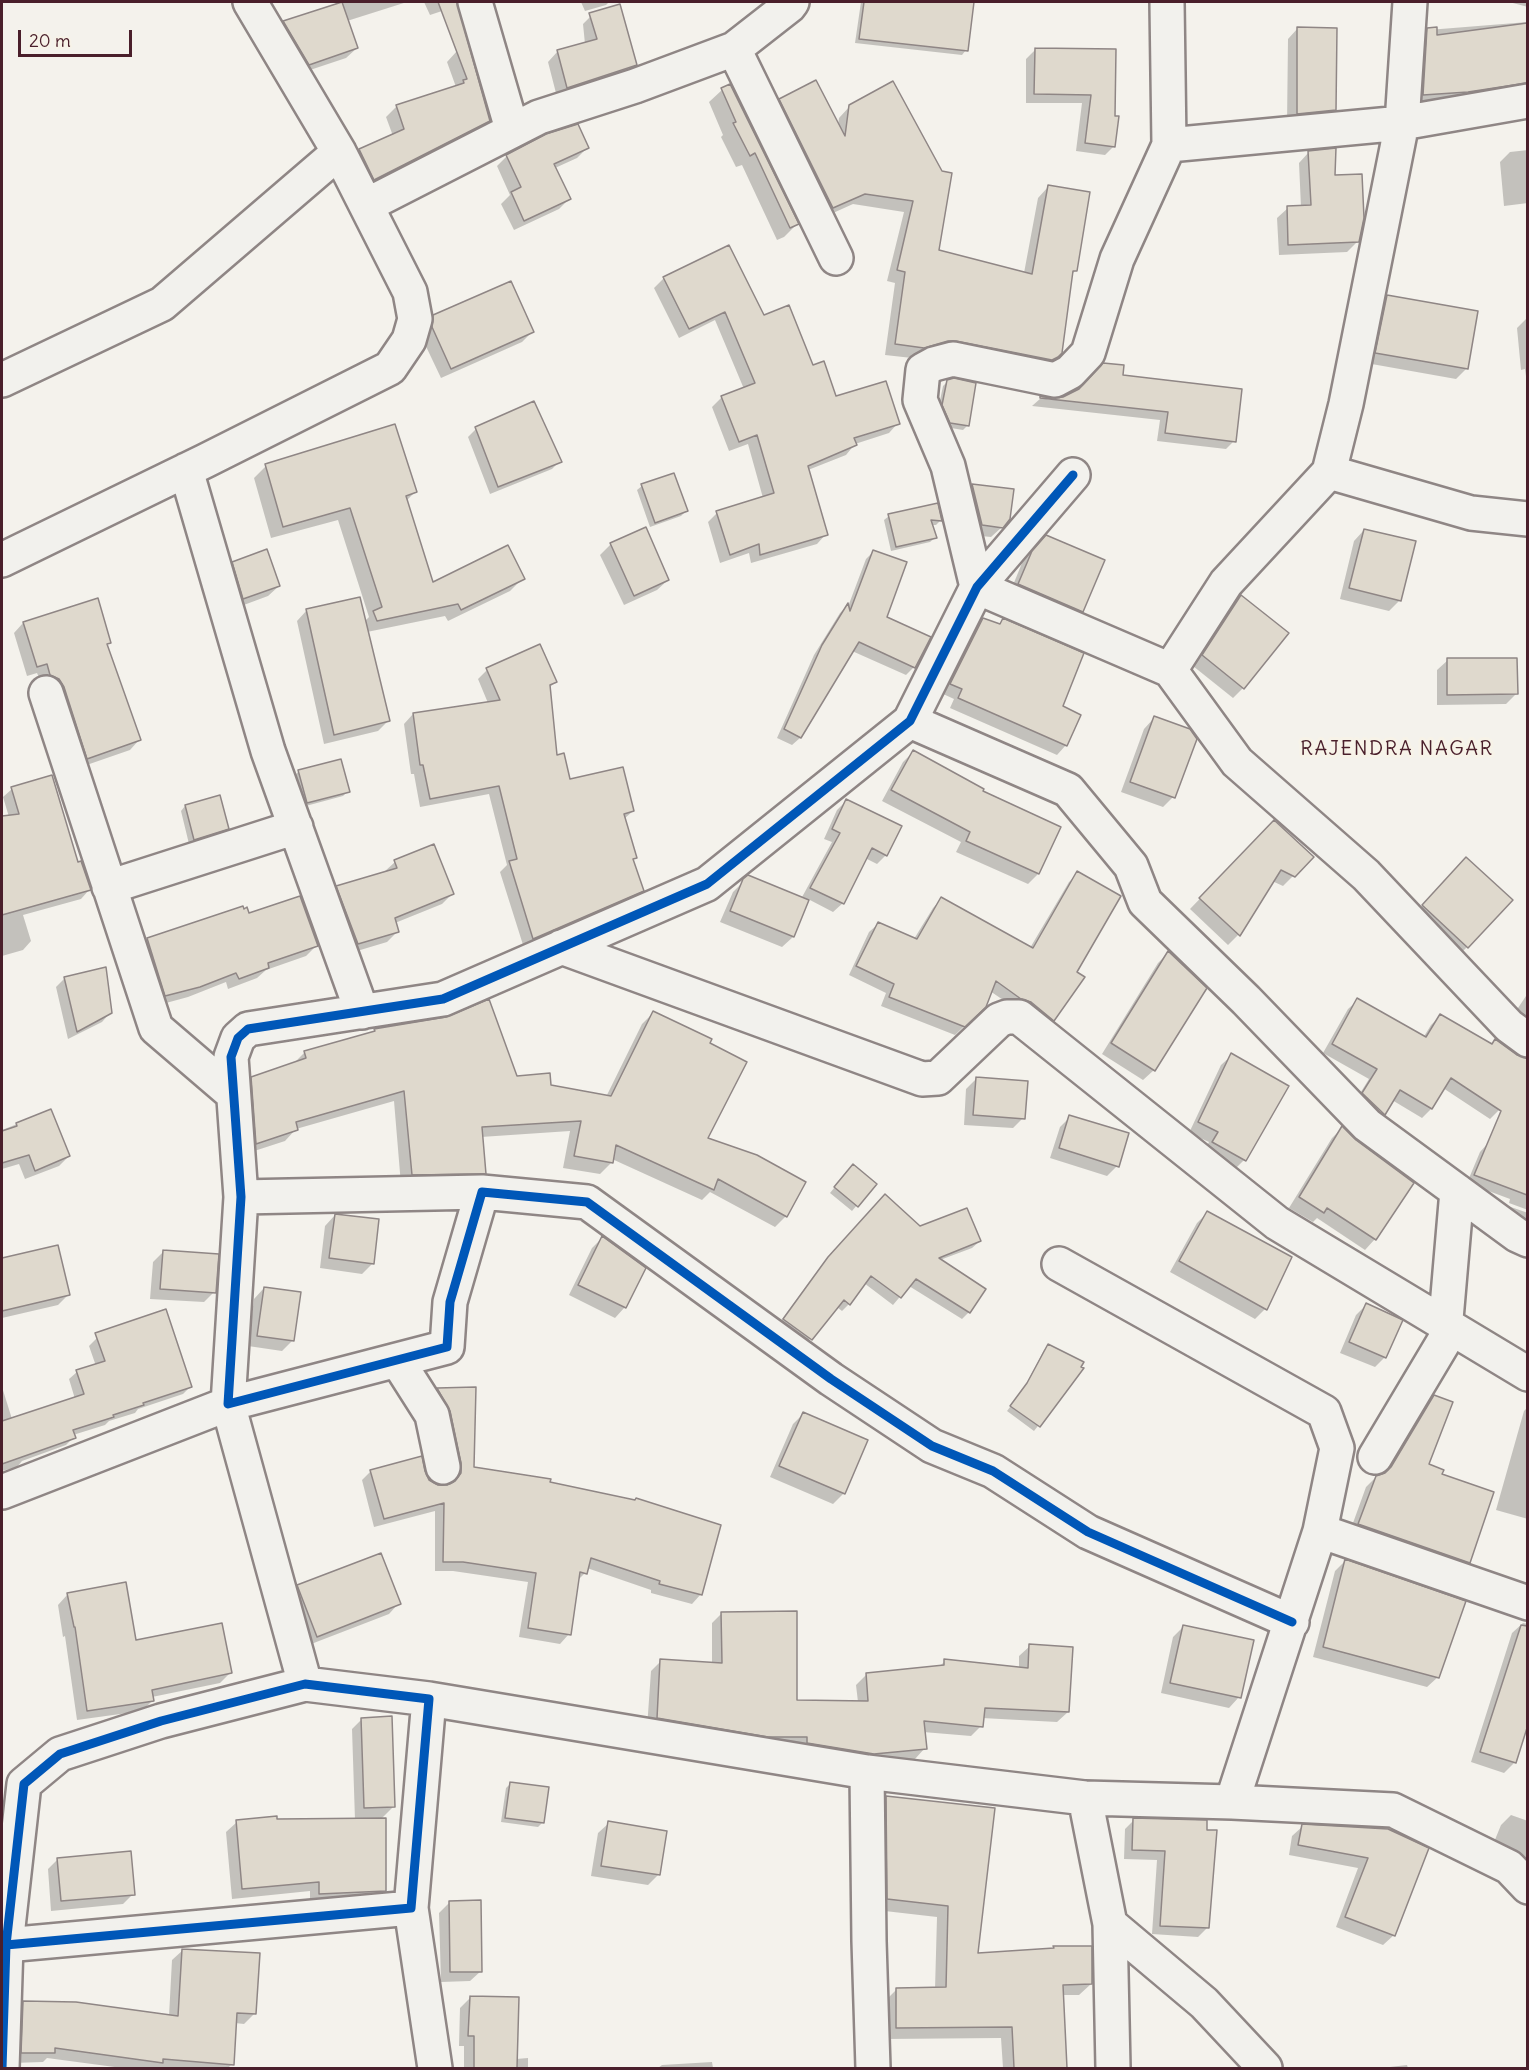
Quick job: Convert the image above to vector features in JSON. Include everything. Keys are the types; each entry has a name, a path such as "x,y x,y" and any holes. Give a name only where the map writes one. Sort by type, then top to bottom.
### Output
{"street":[{"path":"2,560 390,368 409,340 415,319 410,292 339,152 250,2"},
{"path":"475,2 512,129"},
{"path":"367,206 539,117 635,86 734,49 792,2"},
{"path":"977,587 948,466 920,400 923,370 934,364 953,359 1055,380 1070,372 1089,353 1117,259 1169,145 1167,2"},
{"path":"1170,670 1226,583 1329,472 1346,404 1402,123 1410,2"},
{"path":"734,49 836,258"},
{"path":"1169,145 1402,123 1527,100"},
{"path":"2,380 162,304 339,152"},
{"path":"186,470 268,751 362,1012"},
{"path":"1329,472 1471,513 1527,519"},
{"path":"305,1683 228,1404 241,1197 231,1057 238,1038 248,1029 443,999 707,884 910,721 977,587 1073,475"},
{"path":"977,587 1170,670 1237,762 1366,875 1509,1026 1527,1040"},
{"path":"46,693 156,1028 233,1094"},
{"path":"910,721 1068,790 1131,866 1145,902 1246,1000 1367,1125 1527,1240"},
{"path":"109,887 296,827"},
{"path":"561,947 922,1079 938,1078 999,1020 1019,1017 1277,1224 1527,1374"},
{"path":"1375,1457 1446,1338 1457,1191"},
{"path":"241,1197 482,1192 586,1202 831,1379 932,1446 993,1471 1088,1532 1292,1622"},
{"path":"2,1492 228,1404 447,1347 450,1302 482,1192"},
{"path":"1059,1264 1324,1413 1337,1448 1320,1531 1232,1802"},
{"path":"397,1360 432,1415 443,1467"},
{"path":"1320,1531 1527,1603"},
{"path":"2,2068 6,1945 24,1784 60,1754 161,1721 305,1683 429,1699 867,1772 1085,1798 1393,1810 1509,1867 1527,1887"},
{"path":"429,1699 411,1908 435,2068"},
{"path":"867,1772 873,2068"},
{"path":"1085,1798 1110,1924 1113,2068"},
{"path":"6,1945 411,1908"},
{"path":"1110,1924 1204,2003 1265,2068"}],"building":[{"path":"342,2 358,48 309,65 283,21"},
{"path":"438,2 457,2 490,121 374,180 359,149 404,129 396,105 464,83 463,80 467,79"},
{"path":"864,2 974,2 968,51 859,39"},
{"path":"620,4 637,65 567,88 557,50 597,39 589,13"},
{"path":"1527,23 1527,83 1468,92 1423,95 1427,28 1437,27 1437,35"},
{"path":"1297,27 1337,28 1336,110 1297,114"},
{"path":"1035,48 1116,49 1115,116 1119,116 1115,147 1085,143 1091,95 1034,94"},
{"path":"816,80 845,136 849,105 893,81 942,171 952,173 939,250 1032,274 1048,185 1090,192 1077,271 1073,271 1062,353 1058,357 1052,360 956,341 924,348 895,344 905,272 897,270 913,201 865,194 833,208 779,99"},
{"path":"730,84 799,224 790,228 755,153 750,156 733,123 736,122 721,88"},
{"path":"578,124 589,148 554,164 571,199 524,221 511,192 521,187 506,155 546,134"},
{"path":"1336,148 1335,175 1362,174 1364,218 1359,242 1288,245 1287,206 1311,205 1308,151"},
{"path":"729,245 764,315 789,305 813,365 824,361 836,396 886,381 900,424 854,438 857,445 808,466 828,535 760,555 759,544 730,555 716,511 774,493 757,435 739,442 721,396 755,383 725,312 689,329 663,277"},
{"path":"511,281 534,332 451,369 432,327 433,315"},
{"path":"1387,295 1478,311 1468,369 1375,353"},
{"path":"1103,363 1124,365 1123,375 1242,389 1236,442 1165,433 1168,412 1040,398 1040,396 1063,397 1079,389"},
{"path":"954,378 976,383 969,426 950,423 942,405 947,380"},
{"path":"534,401 562,462 498,487 475,427"},
{"path":"395,424 417,492 406,496 433,582 508,545 525,579 461,610 458,604 377,621 373,611 382,607 350,508 283,527 265,464"},
{"path":"674,473 688,511 655,523 641,484"},
{"path":"972,484 1014,489 1010,519 1003,528 982,525"},
{"path":"938,503 942,521 931,520 937,538 896,547 888,514"},
{"path":"646,527 669,580 634,596 610,543"},
{"path":"1364,529 1416,541 1401,601 1349,588"},
{"path":"1046,535 1105,560 1083,612 1018,584 1032,551"},
{"path":"267,549 280,586 243,599 232,562"},
{"path":"873,550 907,562 887,617 931,637 915,668 859,642 801,738 784,729 822,645 848,603 850,611"},
{"path":"1241,595 1289,633 1244,689 1202,655"},
{"path":"360,597 390,721 334,735 306,609"},
{"path":"98,598 111,643 107,644 141,740 87,759 64,687 59,679 50,675 47,664 37,667 23,622"},
{"path":"983,618 1000,624 1003,618 1084,653 1063,706 1081,715 1067,746 958,698 962,689 950,684"},
{"path":"540,644 557,682 550,685 557,755 564,753 570,779 623,767 634,811 624,814 637,858 633,859 644,891 533,939 509,861 517,859 499,786 430,799 423,765 420,765 413,713 500,700 486,668"},
{"path":"1447,658 1517,658 1518,694 1447,695"},
{"path":"1154,716 1190,729 1197,739 1175,798 1130,782"},
{"path":"913,750 984,789 983,791 1061,827 1039,874 966,841 970,832 891,790"},
{"path":"341,759 350,792 307,803 298,770"},
{"path":"52,775 78,862 81,861 91,890 2,915 2,816 19,814 11,787"},
{"path":"220,795 229,829 194,840 185,805"},
{"path":"846,799 902,826 887,856 872,848 844,904 810,888 840,833 832,829"},
{"path":"1274,820 1314,857 1295,877 1281,870 1240,936 1199,898"},
{"path":"434,844 454,894 395,918 399,932 358,944 336,886 397,868 394,860"},
{"path":"1466,857 1513,900 1468,948 1422,905"},
{"path":"1077,871 1121,896 1077,972 1085,977 1054,1021 1031,1002 1021,999 996,981 986,1007 965,1027 889,997 894,984 856,966 878,922 917,939 941,897 1033,948"},
{"path":"748,875 809,900 794,937 730,911 743,879"},
{"path":"300,896 318,946 268,963 269,968 239,979 236,973 200,987 165,996 147,938 243,906 244,909 247,907 249,913"},
{"path":"1168,951 1207,988 1155,1071 1111,1043"},
{"path":"106,967 112,1013 77,1032 64,977"},
{"path":"1357,998 1426,1037 1440,1014 1492,1044 1495,1039 1517,1055 1527,1058 1527,1195 1474,1175 1501,1111 1451,1078 1432,1109 1400,1090 1385,1115 1362,1093 1377,1069 1332,1044"},
{"path":"489,999 517,1076 550,1073 551,1085 611,1096 653,1011 712,1039 710,1043 747,1062 708,1138 757,1155 806,1182 787,1217 718,1179 714,1190 616,1145 613,1163 574,1156 581,1121 482,1127 486,1174 412,1175 404,1091 296,1122 298,1130 256,1144 251,1077 306,1058 304,1051 375,1031 374,1029 446,1017"},
{"path":"1231,1053 1289,1086 1246,1161 1212,1142 1218,1132 1198,1122"},
{"path":"976,1077 1028,1081 1025,1119 973,1115"},
{"path":"51,1109 70,1156 35,1171 29,1155 2,1163 2,1131"},
{"path":"1069,1115 1129,1133 1119,1167 1059,1148"},
{"path":"1342,1126 1356,1140 1414,1183 1376,1240 1327,1208 1324,1213 1299,1197"},
{"path":"853,1164 877,1184 858,1207 834,1187"},
{"path":"885,1194 920,1226 967,1208 981,1241 939,1258 986,1289 970,1313 916,1279 901,1298 871,1276 850,1305 844,1300 812,1340 783,1319 828,1257"},
{"path":"1207,1211 1292,1257 1267,1310 1179,1261"},
{"path":"335,1214 379,1219 374,1264 329,1258"},
{"path":"602,1236 646,1268 626,1308 578,1285"},
{"path":"58,1245 70,1295 2,1311 2,1258"},
{"path":"163,1250 219,1254 216,1293 160,1289"},
{"path":"264,1287 301,1292 294,1341 257,1336"},
{"path":"1366,1303 1403,1320 1386,1358 1349,1342"},
{"path":"166,1309 192,1387 73,1430 76,1438 2,1464 2,1421 84,1394 76,1370 105,1361 95,1333"},
{"path":"1048,1344 1084,1362 1081,1367 1084,1368 1040,1427 1010,1406 1027,1383"},
{"path":"476,1387 474,1467 551,1479 550,1482 635,1500 636,1498 721,1525 702,1595 659,1584 660,1581 591,1558 587,1574 580,1572 571,1635 528,1628 536,1573 463,1562 443,1562 444,1503 384,1519 370,1470 422,1456 429,1480 438,1485 447,1485 455,1481 461,1473 461,1463 450,1411 437,1388"},
{"path":"1434,1395 1453,1402 1429,1464 1444,1470 1442,1474 1494,1492 1470,1563 1358,1524 1376,1476 1385,1473 1391,1467"},
{"path":"803,1412 868,1440 845,1494 779,1466"},
{"path":"381,1553 401,1604 317,1637 297,1585"},
{"path":"1345,1559 1466,1601 1439,1678 1323,1647"},
{"path":"126,1582 136,1640 222,1623 232,1673 152,1690 154,1701 87,1711 75,1627 67,1593"},
{"path":"797,1611 797,1700 868,1701 866,1673 944,1665 944,1659 1028,1668 1029,1644 1073,1647 1069,1712 985,1708 983,1727 924,1721 927,1749 874,1754 807,1743 807,1737 768,1737 657,1718 660,1659 722,1663 721,1612"},
{"path":"1183,1625 1254,1640 1241,1698 1170,1683"},
{"path":"1521,1625 1527,1626 1527,1728 1516,1763 1480,1752"},
{"path":"392,1716 395,1807 364,1808 361,1718"},
{"path":"510,1782 549,1787 544,1823 505,1818"},
{"path":"886,1796 995,1808 978,1953 1054,1948 1053,1946 1092,1946 1092,1984 1063,1985 1067,2068 1014,2068 1012,2027 896,2028 896,1988 946,1987 948,1906 887,1899"},
{"path":"277,1816 277,1819 386,1818 386,1891 319,1894 319,1882 242,1889 236,1820"},
{"path":"1133,1818 1207,1820 1207,1830 1217,1830 1209,1928 1160,1926 1165,1851 1132,1850"},
{"path":"608,1821 667,1831 660,1875 601,1866"},
{"path":"1302,1824 1388,1829 1429,1848 1395,1936 1345,1917 1368,1858 1298,1845"},
{"path":"131,1851 135,1895 61,1901 57,1858"},
{"path":"481,1900 482,1972 450,1972 449,1901"},
{"path":"182,1949 260,1953 256,2014 237,2013 234,2065 163,2059 163,2063 55,2048 55,2053 21,2053 23,2001 76,2002 178,2016"},
{"path":"470,1996 519,1997 517,2068 474,2068 474,2036 468,2036"}],"cycle path":[{"path":"1073,475 977,587 910,721 707,884 443,999 248,1029 238,1038 231,1057 241,1197 228,1404 447,1347 450,1302 482,1192 587,1202 831,1379 932,1446 993,1471 1088,1532 1292,1622"},
{"path":"2,2068 6,1945 24,1784 60,1754 161,1721 305,1684 429,1699 411,1908 6,1945"}],"district":[{"name":"RAJENDRA NAGAR","path":"1397,749"}]}
